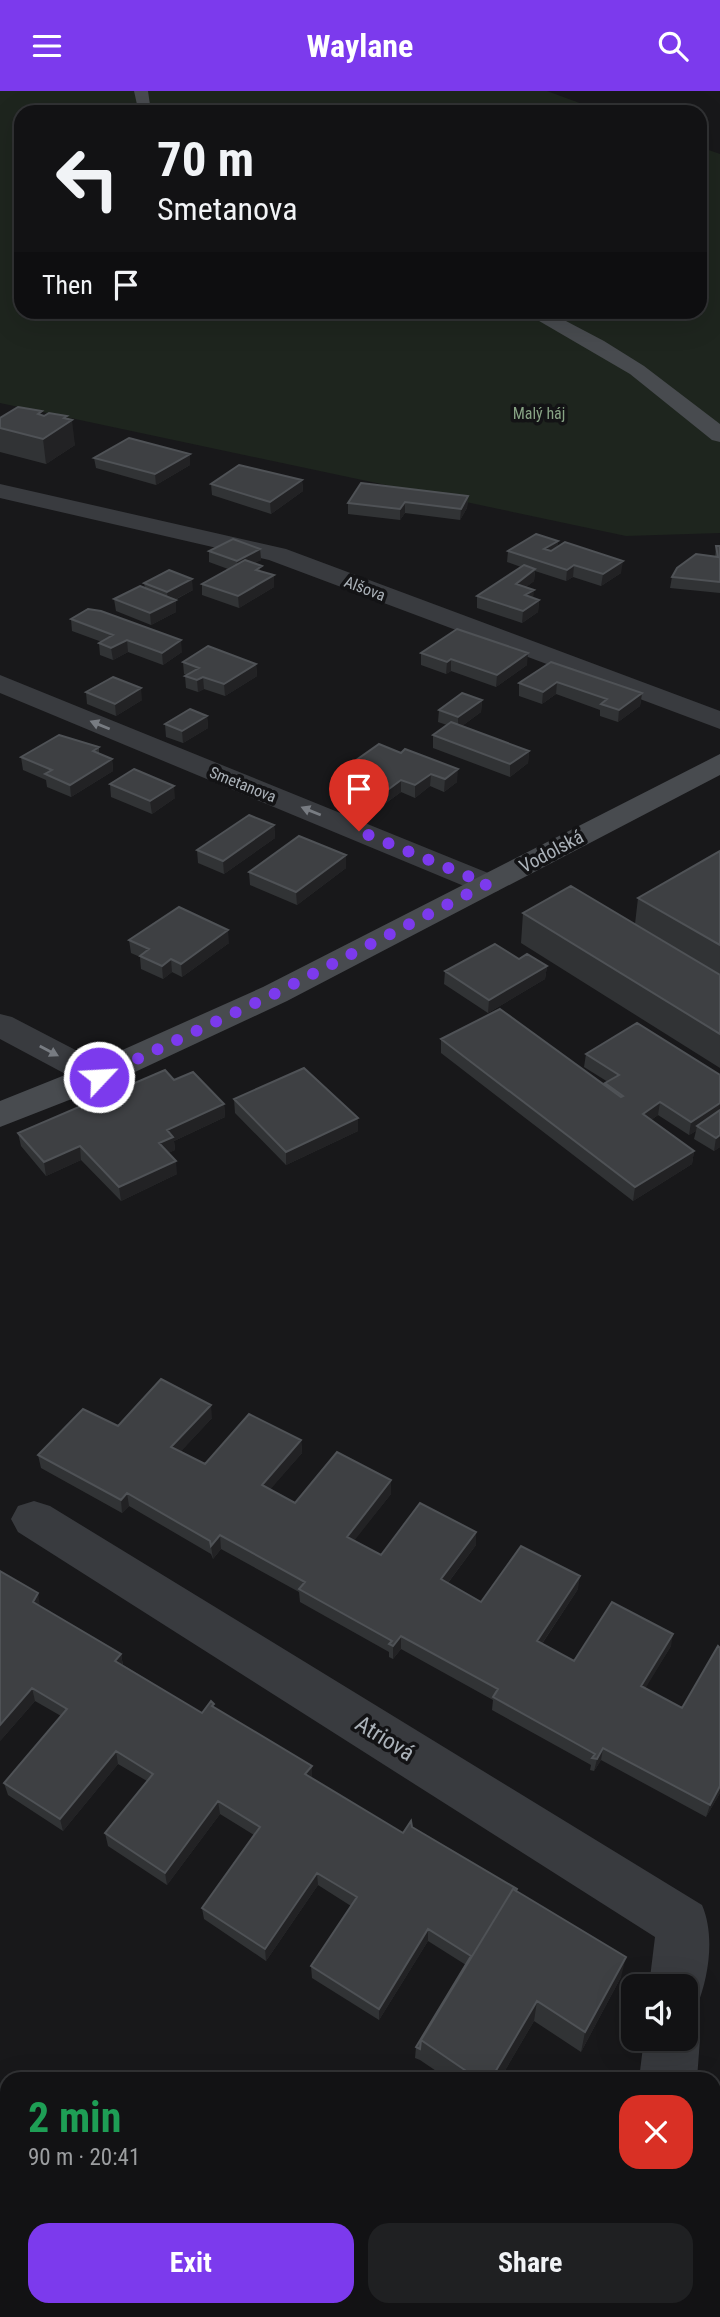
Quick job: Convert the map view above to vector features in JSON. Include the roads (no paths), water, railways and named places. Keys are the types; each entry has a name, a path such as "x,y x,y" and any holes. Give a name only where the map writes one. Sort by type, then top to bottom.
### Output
{"street":[{"path":"547,319 597,345 637,370 720,435"},
{"name":"Alšova","path":"0,491 276,554 720,721"},
{"name":"Smetanova","path":"0,683 487,884"},
{"name":"Vodolská","path":"0,1115 99,1077 272,995 720,763"},
{"path":"0,1025 99,1077"},
{"name":"Atriová","path":"34,1519 683,1924 678,1974"},
{"path":"669,2072 671,2051"}],"park label":[{"name":"Malý háj","path":"539,413"}]}
